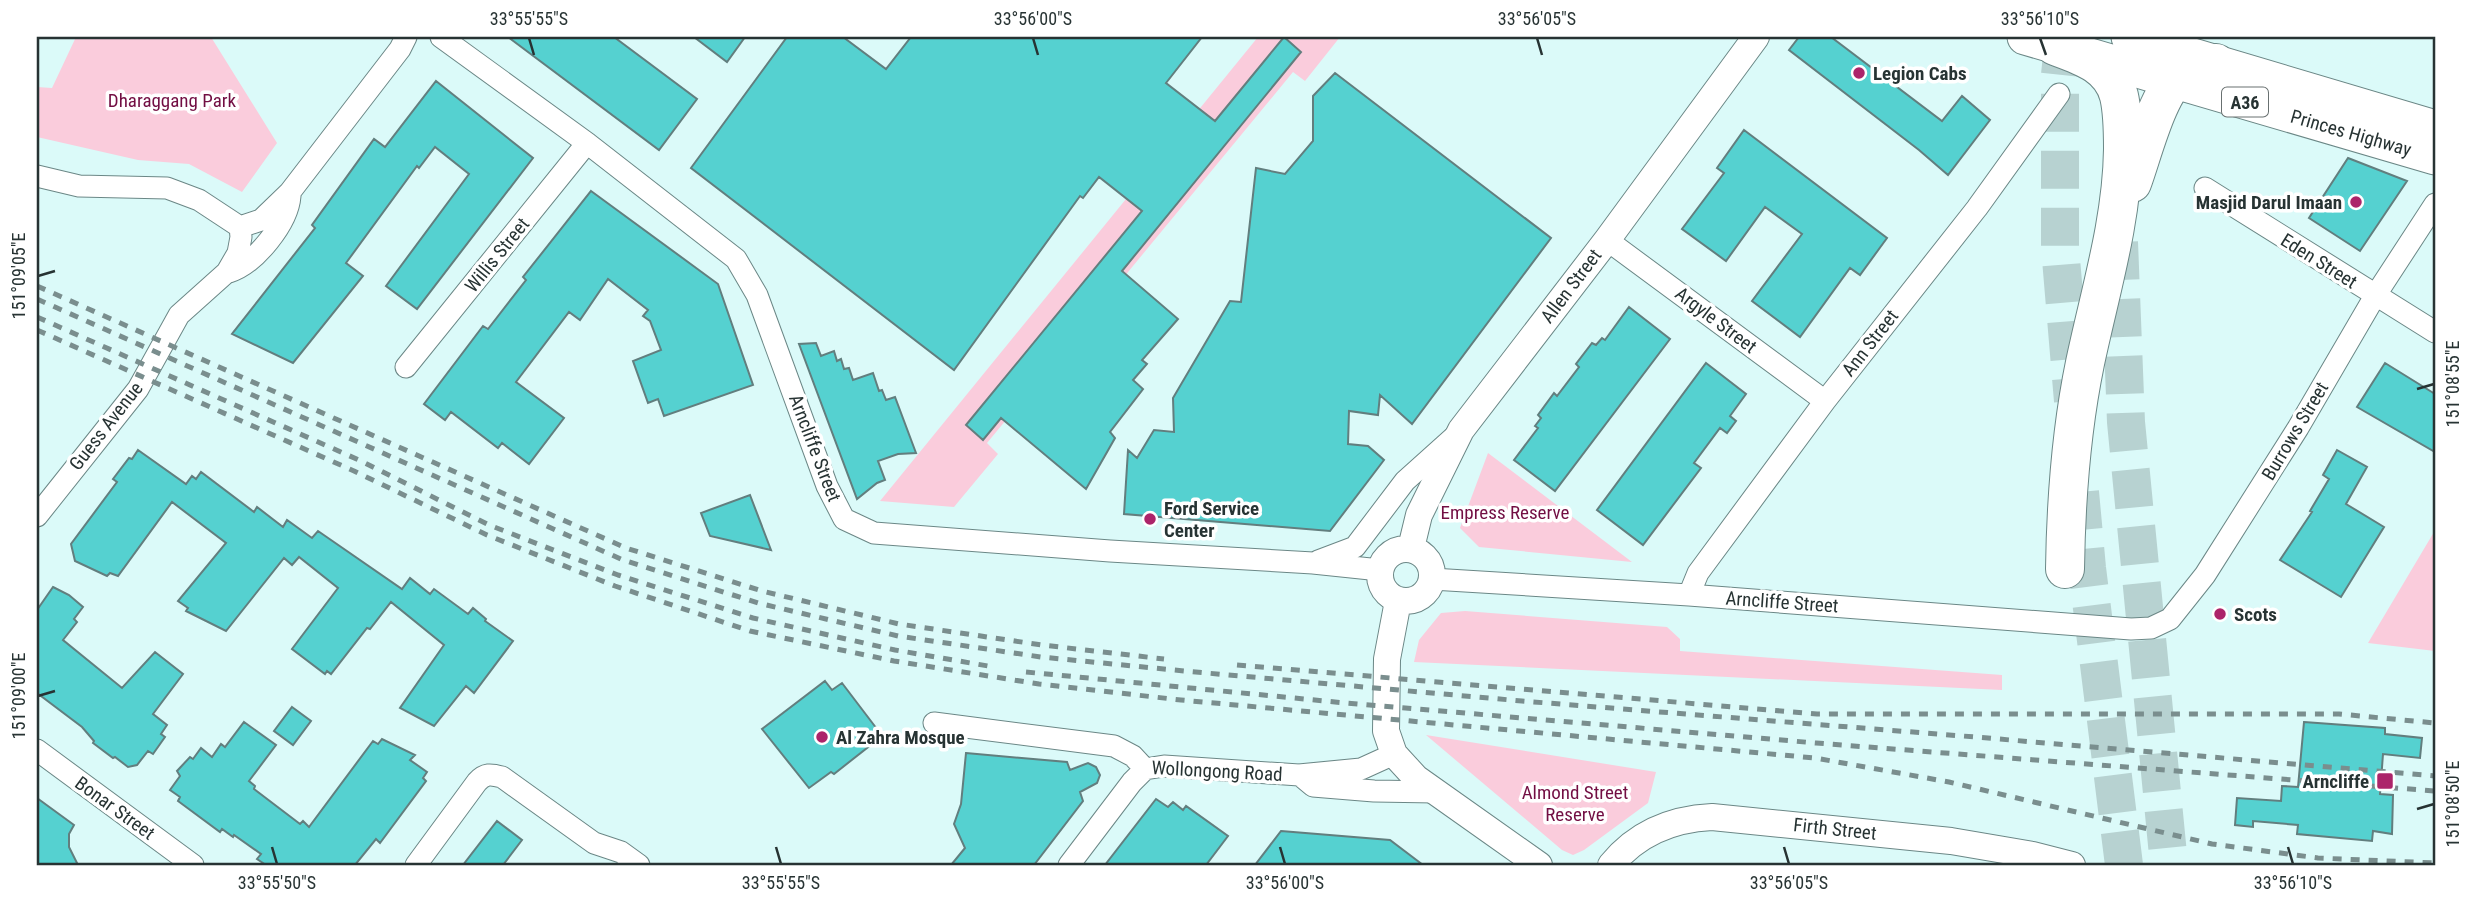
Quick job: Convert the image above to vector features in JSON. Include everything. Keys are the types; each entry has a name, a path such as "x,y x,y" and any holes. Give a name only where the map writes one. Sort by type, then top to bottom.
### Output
{"highway":[{"name":"Princes Highway","path":"2129,37 2434,132"},
{"name":"Princes Highway","path":"2040,41 2175,80 2434,132"},
{"path":"2040,41 2087,58 2101,67 2112,80 2119,95 2123,131 2113,237 2073,432 2066,505 2065,569"},
{"path":"2113,237 2163,98 2183,72 2216,63"}],"street":[{"name":"Guess Avenue","path":"37,516 138,389 178,315 227,272 238,253 240,227 261,220 290,192 400,50 406,37"},
{"name":"Arncliffe Street","path":"441,37 587,143 736,258 757,295 827,486 844,519 874,533 1380,570"},
{"name":"Allen Street","path":"1411,548 1419,515 1461,429 1607,240 1756,37"},
{"name":"Ann Street","path":"1689,596 1698,573 1825,401 1977,208 2059,94"},
{"name":"Willis Street","path":"406,367 587,143"},
{"path":"37,176 79,186 167,188 199,200 240,227"},
{"name":"Eden Street","path":"2204,188 2435,332"},
{"name":"Guess Avenue","path":"227,272 238,269 269,240 283,220 289,205 290,192"},
{"name":"Burrows Street","path":"2131,629 2151,628 2170,620 2198,584 2298,428 2375,296 2435,204"},
{"name":"Argyle Street","path":"1607,240 1825,401"},
{"path":"1312,563 1355,547 1405,481 1461,429"},
{"path":"1403,548 1411,548 1425,556 1432,571 1432,579 1420,598 1398,601 1381,586 1380,570 1388,556 1403,548"},
{"name":"Arncliffe Street","path":"1432,579 2131,629"},
{"path":"1398,601 1387,659 1386,731 1394,754 1408,770 1435,792 1539,865"},
{"name":"Wollongong Road","path":"934,723 1114,746 1133,756 1145,769 1164,766 1299,775 1361,769 1394,754"},
{"name":"Bonar Street","path":"37,750 193,865"},
{"path":"1069,865 1132,782 1145,769"},
{"path":"416,865 482,776 492,774 502,777 594,843 621,852 639,865"},
{"name":"Wollongong Road","path":"1299,775 1313,786 1435,792"},
{"name":"Firth Street","path":"1611,865 1628,846 1666,824 1687,818 1712,817 1951,841 2030,860 2072,865"}],"green space":[{"name":"Dharaggang Park","path":"76,37 211,37 277,143 242,192 189,164 138,160 37,137 37,87 52,88"},
{"path":"1258,37 1340,37 1305,81 1293,72 987,443 998,454 954,507 880,501"},
{"name":"Empress Reserve","path":"1488,453 1632,562 1479,547 1460,528"},
{"path":"2434,532 2435,651 2368,643"},
{"path":"1465,611 1667,627 1680,639 1680,651 2002,675 2002,690 1414,662 1419,640 1441,613"},
{"name":"Almond Street Reserve","path":"1426,735 1656,772 1648,803 1584,850 1573,855 1562,850"}],"building":[{"path":"508,37 614,37 697,99 659,150"},
{"path":"694,37 745,37 727,62"},
{"path":"787,37 843,37 886,69 911,37 1202,37 1166,83 1215,121 1284,37 1301,52 1122,271 1178,319 1142,360 1147,364 1133,380 1143,389 1110,432 1115,438 1086,489 1001,418 983,440 966,425 1142,211 1099,177 1083,198 1080,196 954,370 691,168"},
{"path":"1799,37 1831,37 1942,121 1962,96 1990,120 1948,175 1789,50"},
{"path":"1335,73 1551,238 1412,424 1380,395 1378,415 1349,411 1348,444 1368,446 1384,460 1330,531 1124,514 1128,450 1137,458 1154,430 1174,432 1173,398 1230,301 1241,302 1256,168 1285,174 1313,141 1313,96"},
{"path":"436,81 533,158 417,309 386,286 469,174 435,147 419,168 417,166 346,263 363,276 293,363 232,334 315,228 312,225 374,139 385,147"},
{"path":"1744,130 1887,238 1860,275 1850,268 1800,337 1752,301 1802,234 1765,207 1726,261 1682,229 1724,173 1717,168"},
{"name":"Masjid Darul Imaan","path":"2348,158 2407,181 2360,251 2309,218"},
{"path":"591,191 718,284 753,385 664,416 658,399 648,403 633,361 661,350 650,321 643,316 648,310 608,279 580,320 569,312 516,382 564,418 529,464 502,443 498,448 451,412 445,420 424,404 483,326 488,329 526,280 523,277"},
{"path":"1629,307 1670,339 1555,491 1514,460 1538,428 1535,426 1541,418 1538,415 1554,393 1557,396 1579,367 1576,364 1592,343 1596,345 1602,338 1605,340"},
{"path":"816,343 821,356 834,351 837,361 841,359 844,369 849,368 853,380 873,373 879,391 882,390 886,400 895,397 916,453 898,454 878,461 885,480 857,499 799,344"},
{"path":"1706,363 1746,394 1730,416 1736,421 1727,433 1720,428 1694,463 1701,468 1643,545 1597,510"},
{"path":"2385,363 2435,394 2435,452 2357,407"},
{"path":"138,450 186,484 192,476 196,479 201,472 254,512 257,507 283,527 287,520 312,538 318,531 402,589 410,578 430,594 434,589 468,614 473,608 485,621 513,641 474,693 466,686 434,726 400,708 444,645 391,602 331,674 327,671 325,674 292,649 338,588 299,557 292,565 284,558 226,631 186,611 188,608 178,601 226,543 172,502 118,576 110,573 107,576 75,561 71,544 117,482 113,479"},
{"path":"2337,450 2367,467 2346,504 2384,527 2341,597 2280,560 2312,512 2310,511 2329,479 2323,475"},
{"path":"750,495 771,550 710,536 701,513"},
{"path":"53,587 69,595 83,607 74,619 77,622 63,640 122,688 155,652 183,674 153,714 167,725 161,734 165,737 153,754 148,751 137,765 128,767 113,758 93,743 82,727 37,693 37,610"},
{"name":"Al Zahra Mosque","path":"825,681 832,690 842,683 880,733 871,740 872,744 834,774 831,772 809,788 762,729"},
{"path":"292,707 311,721 293,745 274,731"},
{"path":"244,722 276,745 249,781 255,786 254,789 300,824 303,821 309,827 373,741 378,744 382,739 415,755 410,760 427,772 423,778 426,781 380,843 376,839 355,865 266,865 257,859 261,854 234,835 233,837 222,829 220,832 178,801 180,797 170,790 180,776 177,771 190,757 193,759 201,748 212,757 221,744 225,747"},
{"path":"2304,722 2385,728 2385,734 2422,738 2420,758 2383,754 2380,794 2393,795 2392,834 2373,831 2372,841 2297,834 2298,825 2253,821 2253,827 2235,825 2237,798 2281,801 2282,786 2298,787"},
{"path":"966,753 1067,762 1070,770 1088,763 1096,767 1100,775 1097,783 1080,792 1083,801 1034,865 951,865 965,848 954,824 961,804"},
{"path":"37,798 74,825 69,834 69,847 78,865 37,865"},
{"path":"1156,799 1168,807 1173,802 1183,810 1186,806 1228,836 1206,865 1105,865"},
{"path":"497,821 522,840 503,865 463,865"},
{"path":"1281,831 1390,840 1423,865 1255,865"}],"tunnel":[{"path":"2064,37 2060,75 2060,247 2073,401"},
{"path":"2119,242 2126,422 2169,865"},
{"path":"2080,492 2124,865"}],"railway":[{"path":"37,286 626,548 762,591 899,624 1164,659"},
{"path":"37,299 623,560 758,603 898,636 1041,657 1184,671 2435,776"},
{"path":"37,317 361,461 489,525 618,575 753,618 895,650 988,666"},
{"path":"37,330 354,471 487,535 615,586 750,631 894,661 1039,684 1181,700 1815,758 1949,782 2212,844 2318,858 2435,863"},
{"path":"1237,665 1817,714 2339,714 2435,723"},
{"path":"1026,672 1335,702 1816,743 2435,791"}],"place":[{"name":"Legion Cabs","path":"1859,73"},
{"name":"Masjid Darul Imaan","path":"2356,202"},
{"name":"Ford Service Center","path":"1150,519"},
{"name":"Scots","path":"2220,614"},
{"name":"Al Zahra Mosque","path":"822,737"},
{"name":"Arncliffe","path":"2385,781"}]}
